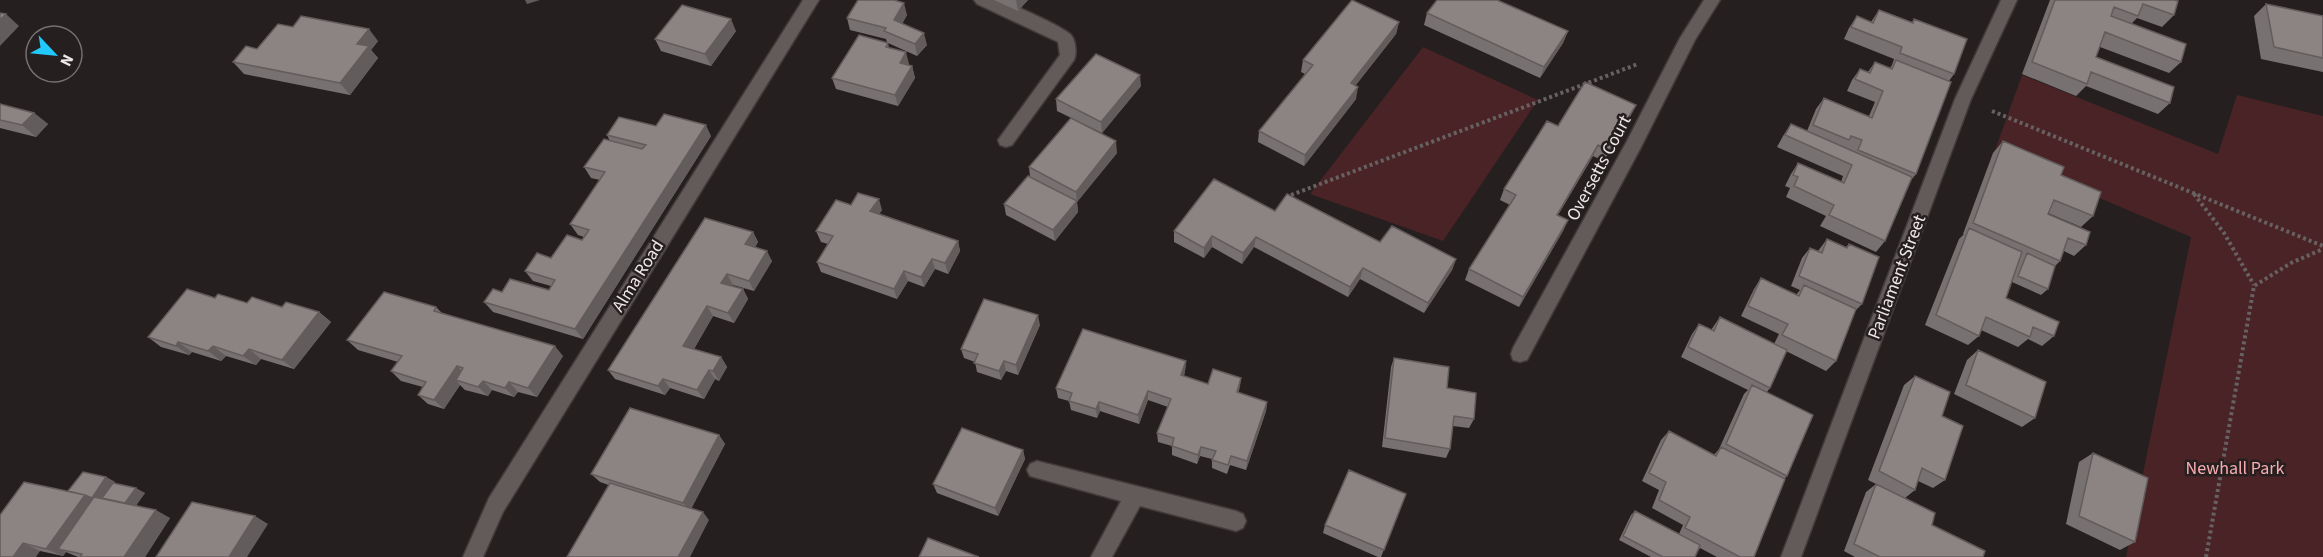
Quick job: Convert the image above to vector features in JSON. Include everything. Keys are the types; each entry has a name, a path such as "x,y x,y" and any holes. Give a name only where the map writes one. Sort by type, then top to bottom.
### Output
{"street":[{"name":"Alma Road","path":"473,557 496,505 811,0"},
{"path":"982,0 1048,28 1066,39 1068,56 1006,140"},
{"name":"Oversetts Court","path":"1520,354 1634,144 1683,47 1712,0"},
{"name":"Parliament Street","path":"1791,557 1964,99 2009,0"},
{"path":"1037,470 1236,521"},
{"path":"1101,557 1135,495"}],"path":[{"path":"1291,195 1683,47"},
{"path":"1964,99 2323,248"},
{"path":"2194,193 2224,233 2254,286 2206,557"},
{"path":"2254,286 2291,263 2323,248"}],"green space":[{"path":"1423,47 1538,100 1443,241 1310,194"},
{"name":"Newhall Park","path":"2022,75 2218,154 2237,95 2323,116 2323,557 2126,557 2191,237 1994,153"}],"building":[{"path":"858,0 894,0 904,3 894,20 924,33 915,44 884,31 886,28 847,18"},
{"path":"1352,0 1399,22 1351,83 1358,87 1305,155 1259,131 1313,65 1303,60"},
{"path":"1437,0 1497,0 1568,31 1544,67 1427,13"},
{"path":"2055,0 2178,1 2174,15 2143,4 2138,16 2114,7 2111,16 2186,44 2181,62 2105,32 2096,57 2174,87 2170,103 2091,72 2087,84 2032,62"},
{"path":"2266,4 2323,16 2323,58 2274,47"},
{"path":"682,5 731,19 705,54 655,39"},
{"path":"1879,10 1913,23 1914,19 1967,39 1954,74 1900,53 1902,47 1851,27 1857,16 1873,23"},
{"path":"301,16 369,29 357,44 369,46 340,83 233,62 246,46 257,49 278,24 293,27"},
{"path":"859,35 888,43 886,47 906,52 900,63 912,66 895,95 832,78"},
{"path":"1096,54 1140,75 1101,122 1056,99"},
{"path":"1896,60 1951,82 1916,174 1858,150 1862,140 1851,136 1849,140 1813,125 1824,98 1872,118 1883,91 1855,79 1860,69 1870,73 1875,62 1892,69"},
{"path":"1585,82 1636,105 1609,150 1598,145 1557,215 1568,220 1523,297 1469,269 1516,195 1504,189 1547,121 1558,126"},
{"path":"0,104 34,113 22,125 0,120"},
{"path":"664,114 706,125 575,329 484,302 493,289 502,292 510,279 549,290 555,280 525,271 537,253 551,258 567,235 582,240 589,230 570,224 605,172 584,167 604,139 642,149 646,145 607,135 619,117 656,126"},
{"path":"1071,118 1116,141 1076,192 1029,167"},
{"path":"1791,124 1912,177 1885,241 1829,215 1834,205 1794,186 1798,177 1793,175 1798,163 1844,183 1852,165 1785,135"},
{"path":"2003,141 2064,167 2061,175 2101,192 2093,216 2054,200 2048,214 2090,232 2086,245 2068,238 2060,261 1973,223"},
{"path":"1028,176 1077,201 1053,230 1004,204"},
{"path":"1214,179 1275,211 1287,194 1380,242 1392,226 1456,259 1428,303 1363,268 1350,287 1256,237 1243,253 1212,236 1204,248 1174,231"},
{"path":"858,193 879,199 870,211 958,241 945,263 932,259 921,277 904,271 894,289 817,262 833,236 816,231 836,200 851,205"},
{"path":"705,218 753,232 745,244 767,251 749,281 727,274 721,283 743,289 728,313 707,306 683,346 721,357 713,371 709,370 697,390 663,379 658,386 608,370"},
{"path":"1969,228 2022,252 2006,298 2059,322 2054,336 2033,327 2030,337 1986,317 1979,336 1936,315"},
{"path":"1827,239 1847,248 1849,244 1879,257 1862,304 1799,276 1810,248 1822,253"},
{"path":"2027,253 2055,266 2048,289 2018,276"},
{"path":"1761,278 1799,296 1804,285 1856,309 1836,361 1782,335 1788,324 1748,306"},
{"path":"187,289 215,298 218,294 247,303 252,297 282,307 286,302 319,312 282,360 249,349 243,356 213,346 208,351 178,342 176,346 148,337"},
{"path":"384,292 436,307 434,311 555,346 528,388 509,382 505,388 483,381 478,387 456,380 463,368 457,366 434,400 418,395 426,382 391,371 402,356 347,340"},
{"path":"984,299 1038,315 1016,365 1004,361 999,371 974,363 978,354 961,349"},
{"path":"1720,317 1787,350 1770,388 1688,347 1699,324 1714,331"},
{"path":"1083,329 1186,361 1181,375 1208,384 1213,369 1241,378 1237,392 1267,402 1247,461 1231,456 1228,465 1212,460 1216,451 1201,447 1198,455 1172,446 1174,438 1157,433 1171,399 1148,391 1138,415 1099,402 1096,409 1069,401 1072,393 1056,388"},
{"path":"1978,350 2046,382 2035,418 1966,385"},
{"path":"1394,358 1449,367 1447,388 1476,393 1474,419 1454,416 1450,449 1385,438"},
{"path":"1915,376 1950,392 1942,416 1963,426 1945,480 1922,468 1915,490 1879,471"},
{"path":"1752,385 1813,415 1787,476 1726,444"},
{"path":"630,408 719,435 683,503 591,474"},
{"path":"962,428 1023,450 995,508 933,484"},
{"path":"1669,431 1716,456 1721,447 1785,479 1754,557 1740,557 1685,528 1690,517 1659,500 1666,482 1649,473"},
{"path":"2093,453 2148,478 2135,542 2079,516"},
{"path":"1349,470 1406,494 1384,550 1325,525"},
{"path":"83,472 106,477 92,498 68,491"},
{"path":"24,482 85,495 46,549 23,543 13,557 0,557 0,515"},
{"path":"113,483 136,488 125,503 102,498"},
{"path":"610,483 703,512 678,557 567,557"},
{"path":"1876,484 1935,513 1932,525 1985,551 1983,557 1880,557 1854,544"},
{"path":"94,497 156,510 124,557 80,557 82,554 58,549"},
{"path":"192,502 255,516 229,557 156,557"},
{"path":"1635,511 1700,545 1695,557 1663,557 1623,536"},
{"path":"928,538 979,557 919,557"}]}
